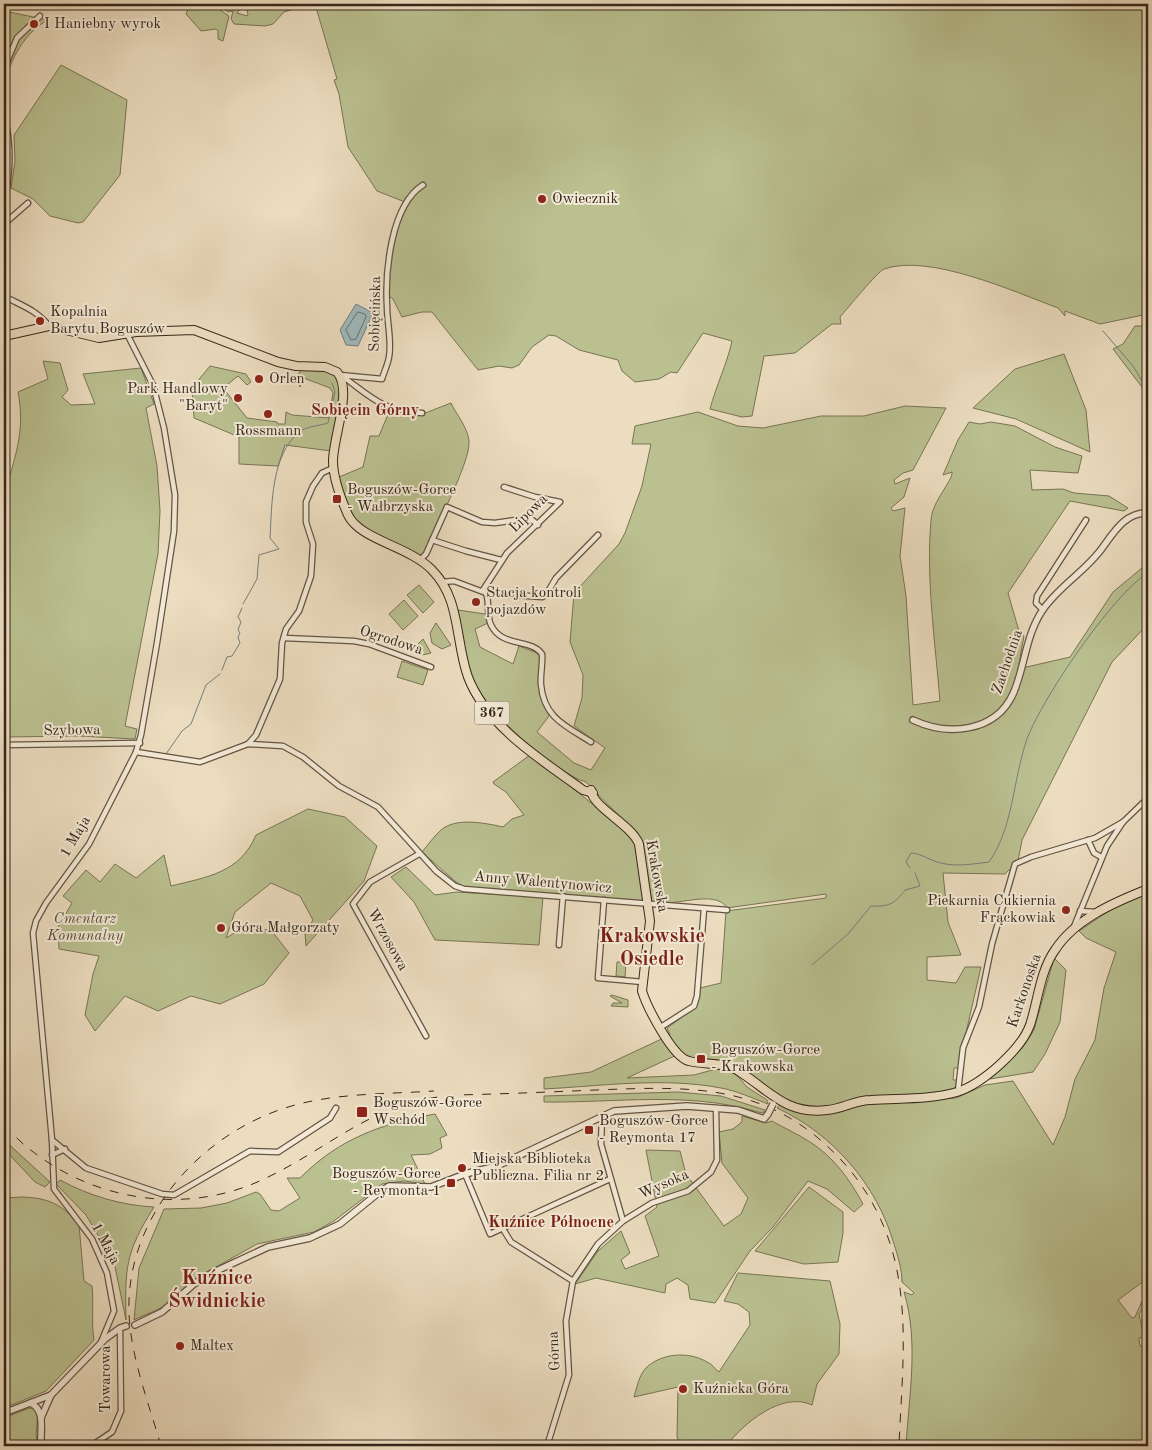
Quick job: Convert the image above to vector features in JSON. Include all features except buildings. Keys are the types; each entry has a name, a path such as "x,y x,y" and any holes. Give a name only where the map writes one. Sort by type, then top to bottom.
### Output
{"main road":[{"path":"4,336 50,326 88,337 99,338 181,329 213,336 278,362 296,366 332,369 340,376"},
{"name":"367","path":"340,376 344,386 333,468 341,496 353,524 368,535 399,547 421,559 441,582"},
{"name":"Krakowska","path":"441,582 453,606 465,666 475,692 510,734 580,788 592,791 598,802 625,824 636,838 649,905 650,922 642,991 646,1002 677,1055 688,1061 733,1068 776,1101"},
{"name":"Karkonoska","path":"776,1101 806,1110 828,1110 857,1101 925,1097 958,1091 988,1075 1020,1043 1031,1023 1055,949 1092,911 1148,889"}],"street":[{"path":"4,69 17,38 40,16"},
{"path":"4,114 10,138 11,160 4,208"},
{"name":"Sobięcińska","path":"340,376 382,379 389,356 386,304 392,238 401,209 413,191 422,185"},
{"path":"4,224 6,218 28,203"},
{"path":"4,296 30,308 44,318 50,326"},
{"name":"1 Maja","path":"101,1342 114,1311 107,1273 92,1239 56,1194 34,927 46,902 89,844 140,743 174,531 175,501 164,428 152,385 126,334"},
{"path":"340,376 368,397 389,407 406,412 422,412"},
{"path":"357,388 364,377"},
{"path":"136,752 200,762 248,744 256,736 280,679 286,629 299,611 311,576 313,544 306,522 306,502 313,486 322,473 333,468"},
{"name":"Lipowa","path":"485,592 501,560 560,502 535,497 504,486"},
{"path":"421,559 447,507 482,522 495,523 530,518 538,525"},
{"name":"Zachodnia","path":"913,720 934,728 949,730 973,727 987,721 1002,710 1012,695 1034,625 1042,610 1087,566 1121,523 1132,516 1148,513"},
{"name":"Zachodnia","path":"1042,610 1036,603 1037,596 1086,520"},
{"path":"441,582 454,581 485,592 537,598 546,595 556,578 598,535"},
{"path":"432,540 501,560"},
{"path":"485,592 489,620 495,631 506,640 536,648 542,654 541,686 547,710 554,718 591,742"},
{"name":"Ogrodowa","path":"284,638 354,641 369,644 431,667"},
{"path":"256,736 256,741 260,745"},
{"name":"Szybowa","path":"4,745 140,743"},
{"name":"Anny Walentynowicz","path":"248,744 283,746 314,764 339,786 378,807 419,854 449,881 464,889 727,910"},
{"path":"1070,934 1100,859 1123,822 1148,798"},
{"path":"958,1091 961,1056 967,1035 979,1007 992,944 1015,864 1088,840 1123,822"},
{"path":"1088,840 1094,853 1100,859"},
{"name":"Wrzosowa","path":"419,854 370,882 352,904 426,1036"},
{"path":"559,945 563,896"},
{"path":"1080,911 1092,911 1085,897"},
{"path":"604,900 598,978 643,982"},
{"path":"662,1029 694,1006 697,996 704,909"},
{"path":"135,1325 162,1312 194,1284 212,1273 268,1247 310,1238 340,1224 385,1188 396,1185 431,1187 465,1174 497,1166 524,1155 614,1111 687,1106 738,1110 764,1119 776,1101"},
{"path":"52,1140 93,1172 162,1194 174,1194 250,1151 278,1152 330,1118 336,1108"},
{"name":"Wysoka","path":"573,1281 598,1244 623,1221 652,1203 688,1191 710,1172 717,1160 716,1109"},
{"path":"602,1117 601,1144 623,1221"},
{"path":"52,1155 65,1149"},
{"path":"465,1174 490,1234 610,1179"},
{"path":"503,1229 511,1242 573,1281"},
{"name":"Górna","path":"547,1446 569,1376 566,1321 573,1281"},
{"path":"41,1418 51,1395 101,1342 120,1328 126,1326"},
{"name":"Towarowa","path":"91,1446 112,1432 122,1411 120,1328"},
{"path":"4,1413 51,1395"},
{"path":"31,1403 40,1410 41,1446"}],"green space":[{"path":"190,4 211,4 229,16 223,41 218,39 218,31 216,29 201,31 186,14"},
{"path":"216,4 241,4 241,8 237,13 247,16 245,4 295,4 294,9 284,12 273,24 265,26 234,24 231,19 233,11 228,12"},
{"path":"315,4 1148,4 1148,314 1100,324 1065,311 1065,316 1058,308 972,276 924,266 903,265 884,269 880,272 840,317 841,324 832,324 795,353 764,356 752,416 742,417 710,409 732,341 703,333 677,373 671,372 659,379 635,382 622,371 618,360 579,350 556,336 549,335 532,347 519,365 512,368 499,366 478,370 432,312 422,312 402,317 393,299 386,294 393,244 405,202 377,191 348,147 339,94 334,80 337,79"},
{"path":"4,11 48,20 34,30 22,44 13,59 7,76 4,76"},
{"path":"61,65 127,100 120,175 83,222 78,223 50,216 33,199 11,188 15,161 14,135"},
{"path":"1135,326 1148,326 1148,395 1113,349 1123,344"},
{"path":"1064,354 1086,410 1090,452 1016,419 973,408 1015,369"},
{"path":"43,361 60,363 68,390 62,397 71,405 95,404 83,374 141,368 154,404 146,408 157,466 160,511 158,554 125,726 137,729 135,739 79,736 4,737 4,681 6,676 4,675 4,480 10,475 20,434 21,414 18,392 48,379"},
{"path":"210,366 246,374 251,382 247,385 238,376 223,388 247,418 277,422 278,424 285,424 286,412 292,415 329,418 333,393 330,388 301,377 300,387 299,373 302,369 323,369 335,373 342,385 331,451 285,445 278,466 239,464 239,437 194,418 192,388"},
{"path":"451,403 468,436 468,451 451,497 423,555 419,556 364,529 351,514 339,477 363,467 370,436 379,436 389,412 415,417"},
{"path":"905,406 946,408 913,470 903,473 894,480 895,484 910,478 904,497 891,508 893,511 905,508 900,556 906,596 913,705 940,701 930,587 931,520 938,499 952,472 943,475 958,440 969,422 980,424 991,422 1015,426 1055,447 1082,456 1078,473 1030,470 1032,490 1063,489 1074,493 1109,496 1128,508 1124,511 1070,501 1008,593 1019,631 1024,636 1018,669 1070,657 1113,592 1148,563 1148,624 1112,662 1022,840 1018,861 1005,874 943,873 948,922 961,955 927,957 927,980 956,983 965,967 981,967 958,1068 954,1068 953,1080 957,1080 955,1088 952,1090 828,1108 806,1107 791,1103 718,1060 688,1057 681,1053 627,1078 694,1075 716,1069 735,1073 747,1087 767,1100 768,1104 727,1089 677,1083 632,1083 544,1089 544,1078 591,1072 670,1035 667,1028 696,1007 700,988 721,983 726,911 826,898 826,894 727,908 721,902 713,899 671,903 652,902 642,843 635,832 586,782 558,768 526,742 497,714 477,688 467,660 458,610 485,614 488,623 475,629 480,647 513,664 519,646 540,654 541,692 549,716 537,732 574,763 591,770 605,748 574,726 582,698 583,675 570,642 574,593 619,544 625,533 642,486 651,444 632,444 635,426 698,412 738,426 763,428 821,416 864,416"},
{"path":"419,585 434,602 423,613 407,595"},
{"path":"404,600 418,616 403,630 389,614"},
{"path":"436,623 451,645 442,649 432,643 430,633"},
{"path":"423,639 431,653 422,655 418,652 417,645"},
{"path":"402,661 428,670 423,685 397,677"},
{"path":"530,755 631,834 636,845 645,901 465,887 456,882 422,852 438,832 454,823 471,822 503,827 512,819 524,815 506,792 493,782"},
{"name":"Cmentarz Komunalny","path":"308,809 345,817 377,846 364,881 306,946 305,933 313,920 300,896 271,883 235,912 226,938 241,929 271,930 289,953 264,984 220,1004 191,996 158,1011 125,996 95,1031 85,1015 93,974 99,956 59,949 58,927 72,903 63,896 86,870 100,882 115,864 136,878 164,855 171,886 197,880 232,865 249,848 256,835"},
{"path":"406,867 435,895 457,892 543,897 539,945 435,940 414,902 391,877"},
{"path":"1148,892 1148,1278 1118,1300 1132,1318 1135,1317 1142,1301 1146,1298 1148,1301 1139,1314 1144,1337 1139,1338 1140,1346 1148,1346 1148,1446 906,1446 912,1349 909,1311 904,1292 912,1295 914,1293 902,1282 898,1258 886,1222 864,1182 850,1164 817,1132 777,1108 780,1105 801,1112 820,1115 863,1104 956,1098 985,1085 1013,1081 1053,1145 1065,1117 1075,1079 1095,1040 1104,988 1116,952 1086,938 1079,931 1122,902"},
{"path":"1054,958 1066,970 1060,1022 1045,1054 1033,1072 990,1079 1023,1047 1034,1030"},
{"path":"617,962 626,962 625,977 616,976"},
{"path":"610,996 628,1000 628,1007 611,1006 613,1003 622,1003"},
{"path":"678,1092 721,1096 765,1110 763,1113 732,1106 679,1100 544,1102 544,1096"},
{"path":"435,1114 447,1135 440,1138 442,1148 430,1154 411,1155 425,1184 404,1181 382,1184 334,1221 314,1232 257,1244 193,1280 165,1306 134,1320 139,1268 164,1209 201,1208 227,1203 256,1192 260,1194 271,1210 279,1211 300,1198 287,1178 300,1178 330,1153 362,1135 379,1128"},
{"path":"742,1116 766,1123 772,1121 819,1148 841,1170 863,1204 854,1212 827,1189 808,1181 773,1227 750,1251 715,1303 690,1299 688,1285 677,1278 666,1284 665,1293 596,1278 575,1284 598,1251 621,1231 630,1253 621,1260 625,1269 659,1256 645,1216 657,1207 646,1150 680,1151 686,1174 724,1226 741,1214 748,1198 722,1163 719,1132 733,1129 742,1122"},
{"path":"4,1140 50,1182 45,1187 35,1182 4,1149"},
{"path":"60,1180 106,1199 154,1207 137,1237 129,1261 126,1287 126,1320 114,1262 86,1215 56,1184"},
{"path":"809,1187 843,1212 843,1233 838,1262 804,1264 755,1251"},
{"path":"4,1198 40,1199 61,1207 79,1225 84,1281 92,1286 94,1340 46,1391 4,1408"},
{"path":"738,1273 830,1281 840,1324 839,1354 817,1384 812,1405 788,1402 776,1406 753,1419 726,1446 681,1446 677,1437 678,1387 634,1397 639,1381 646,1368 652,1363 675,1355 700,1358 719,1372 750,1325 749,1312 738,1304 724,1301"},
{"path":"29,1408 35,1409 38,1413 36,1435 38,1446 4,1446 4,1418"}],"water":[{"path":"356,304 373,313 358,346 346,345 340,330"}],"waterway":[{"path":"1103,331 1133,366 1148,391"},
{"path":"243,604 257,579 259,555 279,549 270,538 271,510 275,481 283,454 299,432 309,427 328,423 335,392 332,383"},
{"path":"910,868 906,862 911,853 937,862 953,865 989,862 997,849 1008,819 1026,742 1045,702 1079,650 1116,602 1133,584 1148,573"},
{"path":"222,670 227,657 232,656 240,643 238,637 240,633 238,630 241,622 238,617 242,608"},
{"path":"166,754 182,731 191,724 206,685 220,674"},
{"path":"812,965 848,934 871,906 891,904 905,890 920,886 915,873"}],"railway":[{"path":"4,1125 30,1149 59,1169 91,1184 125,1194 160,1199 195,1198 230,1192 264,1179 377,1116 400,1106 427,1099 456,1095 666,1088 698,1090 729,1095 759,1103 788,1117 816,1136 853,1174 879,1215 895,1260 903,1318 899,1446"},
{"path":"161,1446 137,1364 130,1331 131,1278 140,1244 156,1211 176,1182 201,1156 230,1134 261,1117 295,1105 346,1096 434,1091"}],"place":[{"name":"I Haniebny wyrok","path":"34,24"},
{"name":"Owiecznik","path":"542,199"},
{"name":"Kopalnia Barytu Boguszów","path":"40,321"},
{"name":"Orlen","path":"259,379"},
{"name":"Park Handlowy \"Baryt\"","path":"238,398"},
{"name":"Rossmann","path":"268,414"},
{"name":"Boguszów-Gorce - Wałbrzyska","path":"337,499"},
{"name":"Stacja kontroli pojazdów","path":"476,602"},
{"name":"Piekarnia Cukiernia Frąckowiak","path":"1066,910"},
{"name":"Góra Małgorzaty","path":"221,928"},
{"name":"Boguszów-Gorce - Krakowska","path":"701,1059"},
{"name":"Boguszów-Gorce Wschód","path":"362,1112"},
{"name":"Boguszów-Gorce - Reymonta 17","path":"589,1130"},
{"name":"Miejska Biblioteka Publiczna. Filia nr 2","path":"462,1168"},
{"name":"Boguszów-Gorce - Reymonta 1","path":"451,1183"},
{"name":"Maltex","path":"180,1346"},
{"name":"Kuźnicka Góra","path":"683,1389"}],"district":[{"name":"Sobięcin Górny","path":"365,411"},
{"name":"Krakowskie Osiedle","path":"652,948"},
{"name":"Kuźnice Północne","path":"551,1223"},
{"name":"Kuźnice Świdnickie","path":"217,1290"}]}
